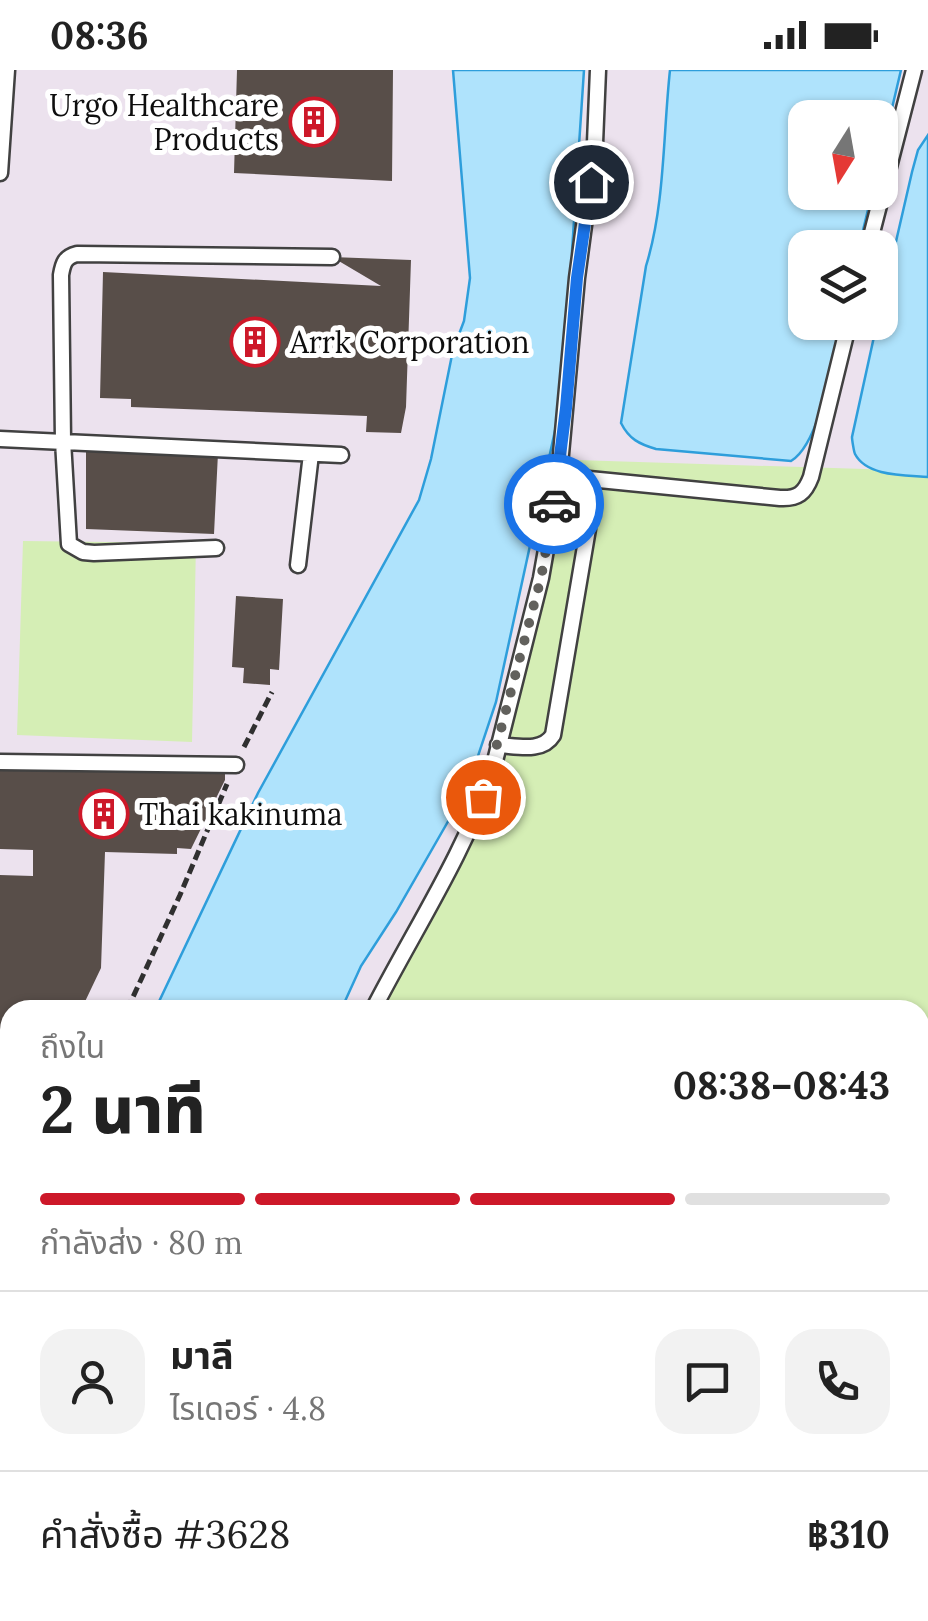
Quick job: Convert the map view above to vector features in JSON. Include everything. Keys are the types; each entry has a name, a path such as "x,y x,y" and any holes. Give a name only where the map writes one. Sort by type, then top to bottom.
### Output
{"lane":[{"path":"0,173 7,70"},
{"path":"378,1000 470,830 483,797 541,578 559,476 577,278 595,143 598,70"},
{"path":"873,230 914,70"},
{"path":"216,548 83,552 69,544 63,441 63,264 68,256 77,254 332,258"},
{"path":"559,476 780,498 799,496 811,477 844,340"},
{"path":"0,439 341,455"},
{"path":"298,565 311,454"},
{"path":"498,745 537,747 548,743 553,735 588,529"},
{"path":"0,762 236,765"}],"path":[{"path":"131,1000 272,692"}],"shaded area":[{"path":"0,70 928,70 928,1000 0,1000"}],"green space":[{"path":"576,460 928,471 928,1000 378,1000 491,788"},
{"path":"23,541 196,543 192,742 17,735"}],"water":[{"path":"453,70 584,70 572,251 574,292 561,403 496,702 475,765 454,811 361,966 346,1000 160,1000 258,793 419,500 453,350 464,321 470,278"},
{"path":"670,70 901,70 894,100 788,100 788,210 868,210 863,230 788,230 788,340 838,340 818,418 810,437 791,461 656,449 635,440 621,423 657,219"},
{"path":"928,135 928,477 868,467 855,454 852,437 873,340 898,340 898,233 918,150"}],"building":[{"name":"Urgo Healthcare Products","path":"237,70 393,70 392,181 234,173"},
{"name":"Arrk Corporation","path":"332,257 411,260 406,407 401,433 366,432 367,416 131,407 131,399 100,398 103,272 381,286"},
{"path":"86,446 218,453 214,534 86,529"},
{"path":"236,596 283,599 279,670 270,669 270,685 243,683 244,668 232,667"},
{"path":"0,766 225,768 225,780 191,849 177,848 177,854 105,852 101,968 86,1000 0,1000 0,875 33,876 33,850 0,849"}],"way so far":[{"path":"483,797 541,578 554,504"}],"place":[{"name":"Urgo Healthcare Products","path":"314,122"},
{"name":"Arrk Corporation","path":"255,342"},
{"name":"Thai kakinuma","path":"104,814"}],"route":[{"path":"554,504 591,182"}]}
